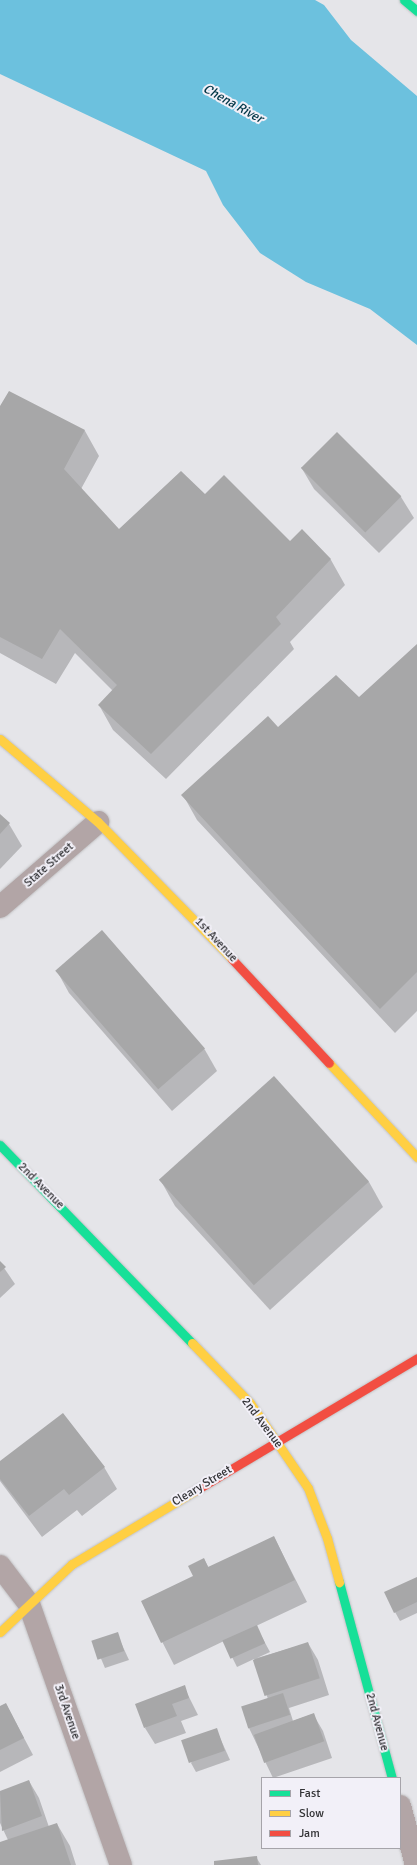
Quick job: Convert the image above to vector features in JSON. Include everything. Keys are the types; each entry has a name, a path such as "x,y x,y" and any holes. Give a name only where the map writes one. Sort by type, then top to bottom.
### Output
{"street":[{"path":"404,0 417,11"},
{"name":"1st Avenue","path":"0,738 98,822 194,917 417,1157"},
{"name":"State Street","path":"0,907 98,822"},
{"name":"2nd Avenue","path":"0,1145 250,1403 308,1488 327,1538 392,1777"},
{"name":"Cleary Street","path":"0,1632 72,1564 417,1358"},
{"name":"3rd Avenue","path":"0,1566 29,1604 121,1865"},
{"path":"401,1810 416,1865"}],"water":[{"name":"Chena River","path":"0,0 315,0 324,5 351,40 417,96 417,345 370,309 306,282 260,253 223,205 206,171 0,74"}],"building":[{"path":"9,391 85,430 64,469 119,529 181,471 205,494 224,475 290,541 302,529 331,559 276,617 281,624 151,754 98,705 117,685 60,629 42,659 0,637 0,406"},
{"path":"337,432 401,496 365,532 301,468"},
{"path":"417,644 417,972 380,1009 181,795 268,716 278,727 336,675 359,697"},
{"path":"0,814 10,823 0,834"},
{"path":"102,930 205,1048 158,1089 55,971"},
{"path":"274,1076 369,1182 254,1285 159,1180"},
{"path":"0,1261 6,1267 0,1272"},
{"path":"63,1413 105,1467 69,1495 64,1489 29,1516 0,1479 0,1461"},
{"path":"274,1536 295,1580 161,1643 141,1601 193,1576 188,1566 204,1558 208,1567"},
{"path":"417,1577 417,1602 394,1613 384,1592"},
{"path":"257,1625 265,1643 230,1659 222,1640"},
{"path":"118,1632 124,1651 98,1660 91,1641"},
{"path":"308,1642 320,1678 265,1696 253,1660"},
{"path":"185,1685 189,1698 172,1704 177,1716 144,1728 135,1704"},
{"path":"283,1693 290,1715 248,1728 241,1707"},
{"path":"6,1703 24,1738 0,1750 0,1706"},
{"path":"314,1713 324,1741 264,1763 254,1735"},
{"path":"217,1728 225,1751 189,1763 181,1740"},
{"path":"29,1780 42,1816 2,1831 0,1791"},
{"path":"57,1823 71,1865 0,1865 0,1842"},
{"path":"257,1856 258,1865 214,1865 214,1861"}],"traffic: fast":[{"path":"404,0 417,11"},
{"path":"0,1145 192,1343"},
{"path":"339,1582 392,1777"}],"traffic: slow":[{"path":"0,739 98,822 232,959"},
{"path":"329,1063 417,1157"},
{"path":"192,1343 250,1403 308,1488 327,1538 339,1582"},
{"path":"0,1632 72,1564 196,1490"}],"traffic: jam":[{"path":"232,959 329,1063"},
{"path":"196,1490 417,1358"}]}
